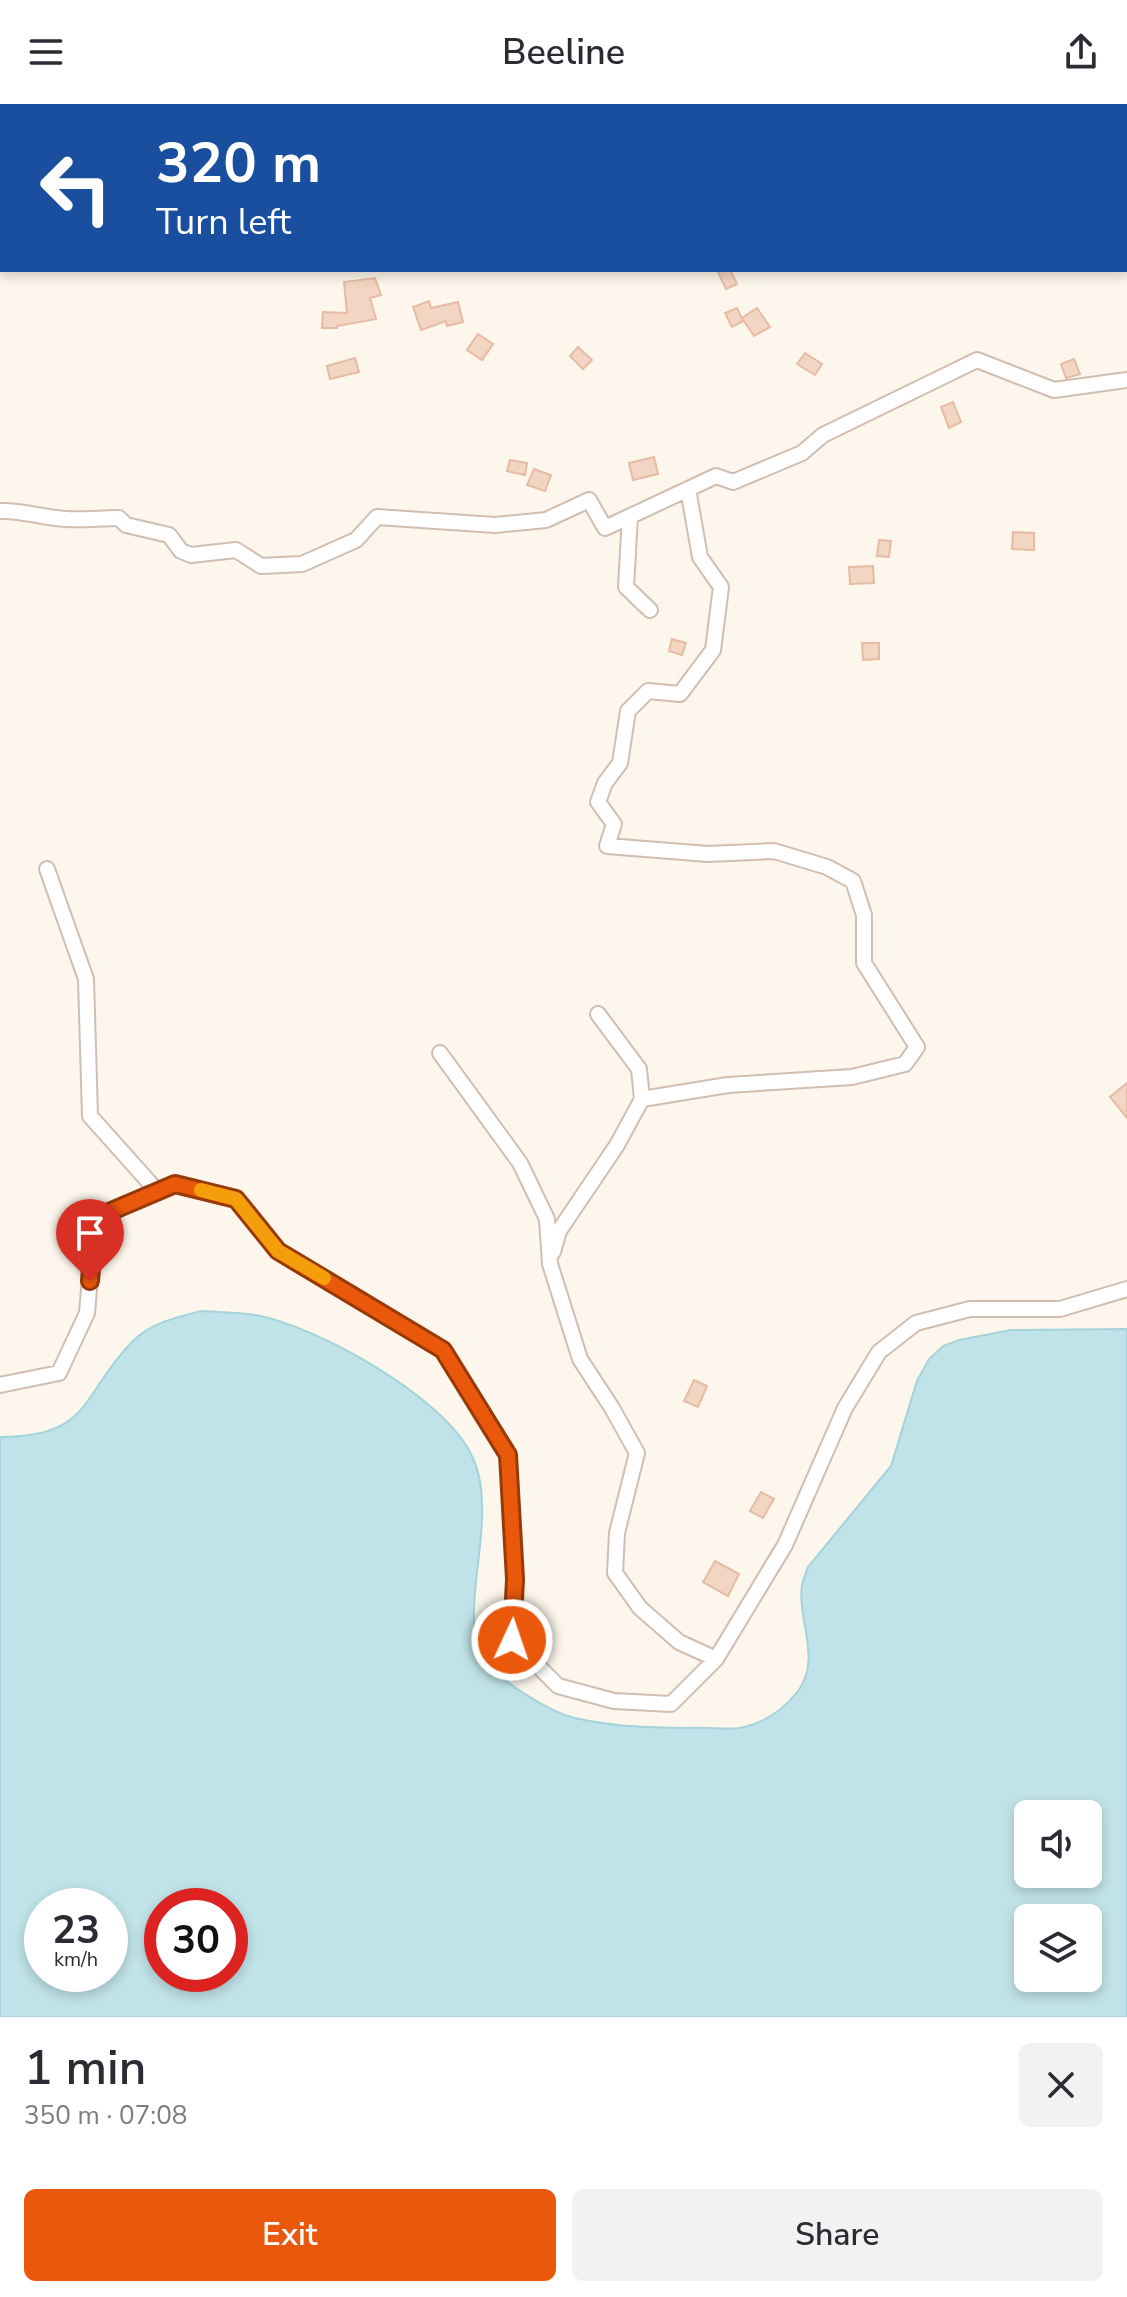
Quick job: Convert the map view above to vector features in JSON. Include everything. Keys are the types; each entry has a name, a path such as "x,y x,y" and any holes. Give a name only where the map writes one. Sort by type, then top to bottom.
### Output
{"street":[{"path":"0,511 18,510 35,516 65,519 119,518 126,525 169,535 181,551 191,555 236,550 261,566 302,564 356,540 377,517 495,525 546,520 589,500 605,528 716,476 733,482 802,453 823,435 977,360 1054,390 1127,380"},
{"path":"642,1099 728,1085 852,1077 905,1064 917,1047 864,963 864,915 853,881 827,867 774,851 708,854 607,846 614,824 598,802 605,783 620,763 628,711 648,691 680,694 713,650 721,587 700,557 688,489"},
{"path":"630,516 626,587 650,610"},
{"path":"47,869 86,979 90,1116 157,1191"},
{"path":"550,1264 559,1231 617,1145 642,1099 639,1069 598,1014"},
{"path":"440,1053 520,1163 547,1219 550,1264 580,1359 637,1453 617,1533 615,1573 640,1608 679,1642 716,1659"},
{"path":"0,1385 59,1373 87,1313 95,1218 175,1184 236,1199 278,1251 443,1350 508,1455 515,1579 512,1640 558,1686 614,1701 671,1704 716,1659 785,1545 845,1408 879,1352 916,1323 970,1309 1060,1309 1127,1289"}],"water":[{"path":"201,1311 256,1315 282,1322 311,1333 375,1367 433,1408 455,1430 476,1465 482,1498 474,1604 476,1641 488,1664 523,1693 564,1715 607,1724 731,1729 752,1725 774,1714 787,1704 805,1679 808,1653 801,1598 808,1567 891,1466 917,1381 929,1359 943,1346 959,1340 1011,1330 1127,1329 1127,2017 0,2017 0,1437 30,1435 69,1421 82,1409 133,1341 165,1322"}],"building":[{"path":"718,272 731,272 737,284 726,289"},
{"path":"375,278 381,295 370,298 376,319 337,328 322,328 323,312 347,313 344,282"},
{"path":"429,301 431,308 458,302 463,322 447,326 446,321 421,330 413,307"},
{"path":"737,308 743,321 732,327 725,313"},
{"path":"757,308 770,327 754,336 742,318"},
{"path":"478,334 493,344 482,360 467,350"},
{"path":"578,347 592,360 583,369 570,356"},
{"path":"805,353 822,364 815,375 797,364"},
{"path":"355,358 359,372 330,379 327,366"},
{"path":"1074,359 1080,374 1066,378 1061,364"},
{"path":"953,402 961,422 949,428 941,407"},
{"path":"654,457 658,474 633,480 629,463"},
{"path":"510,460 527,463 525,475 507,471"},
{"path":"534,469 551,475 545,491 527,485"},
{"path":"1013,532 1034,533 1034,550 1012,549"},
{"path":"879,540 891,541 889,557 877,556"},
{"path":"873,566 874,583 850,584 849,567"},
{"path":"672,639 686,643 682,655 669,651"},
{"path":"862,643 879,643 879,659 863,660"},
{"path":"1127,1083 1127,1118 1110,1097"},
{"path":"694,1380 707,1386 698,1407 684,1401"},
{"path":"761,1492 774,1499 763,1518 750,1511"},
{"path":"715,1561 739,1574 728,1596 703,1582"}],"slow traffic":[{"path":"201,1190 236,1199 278,1251 324,1278"}],"route":[{"path":"90,1281 95,1218 175,1184 236,1199 278,1251 443,1350 508,1455 515,1579 512,1640"}]}
